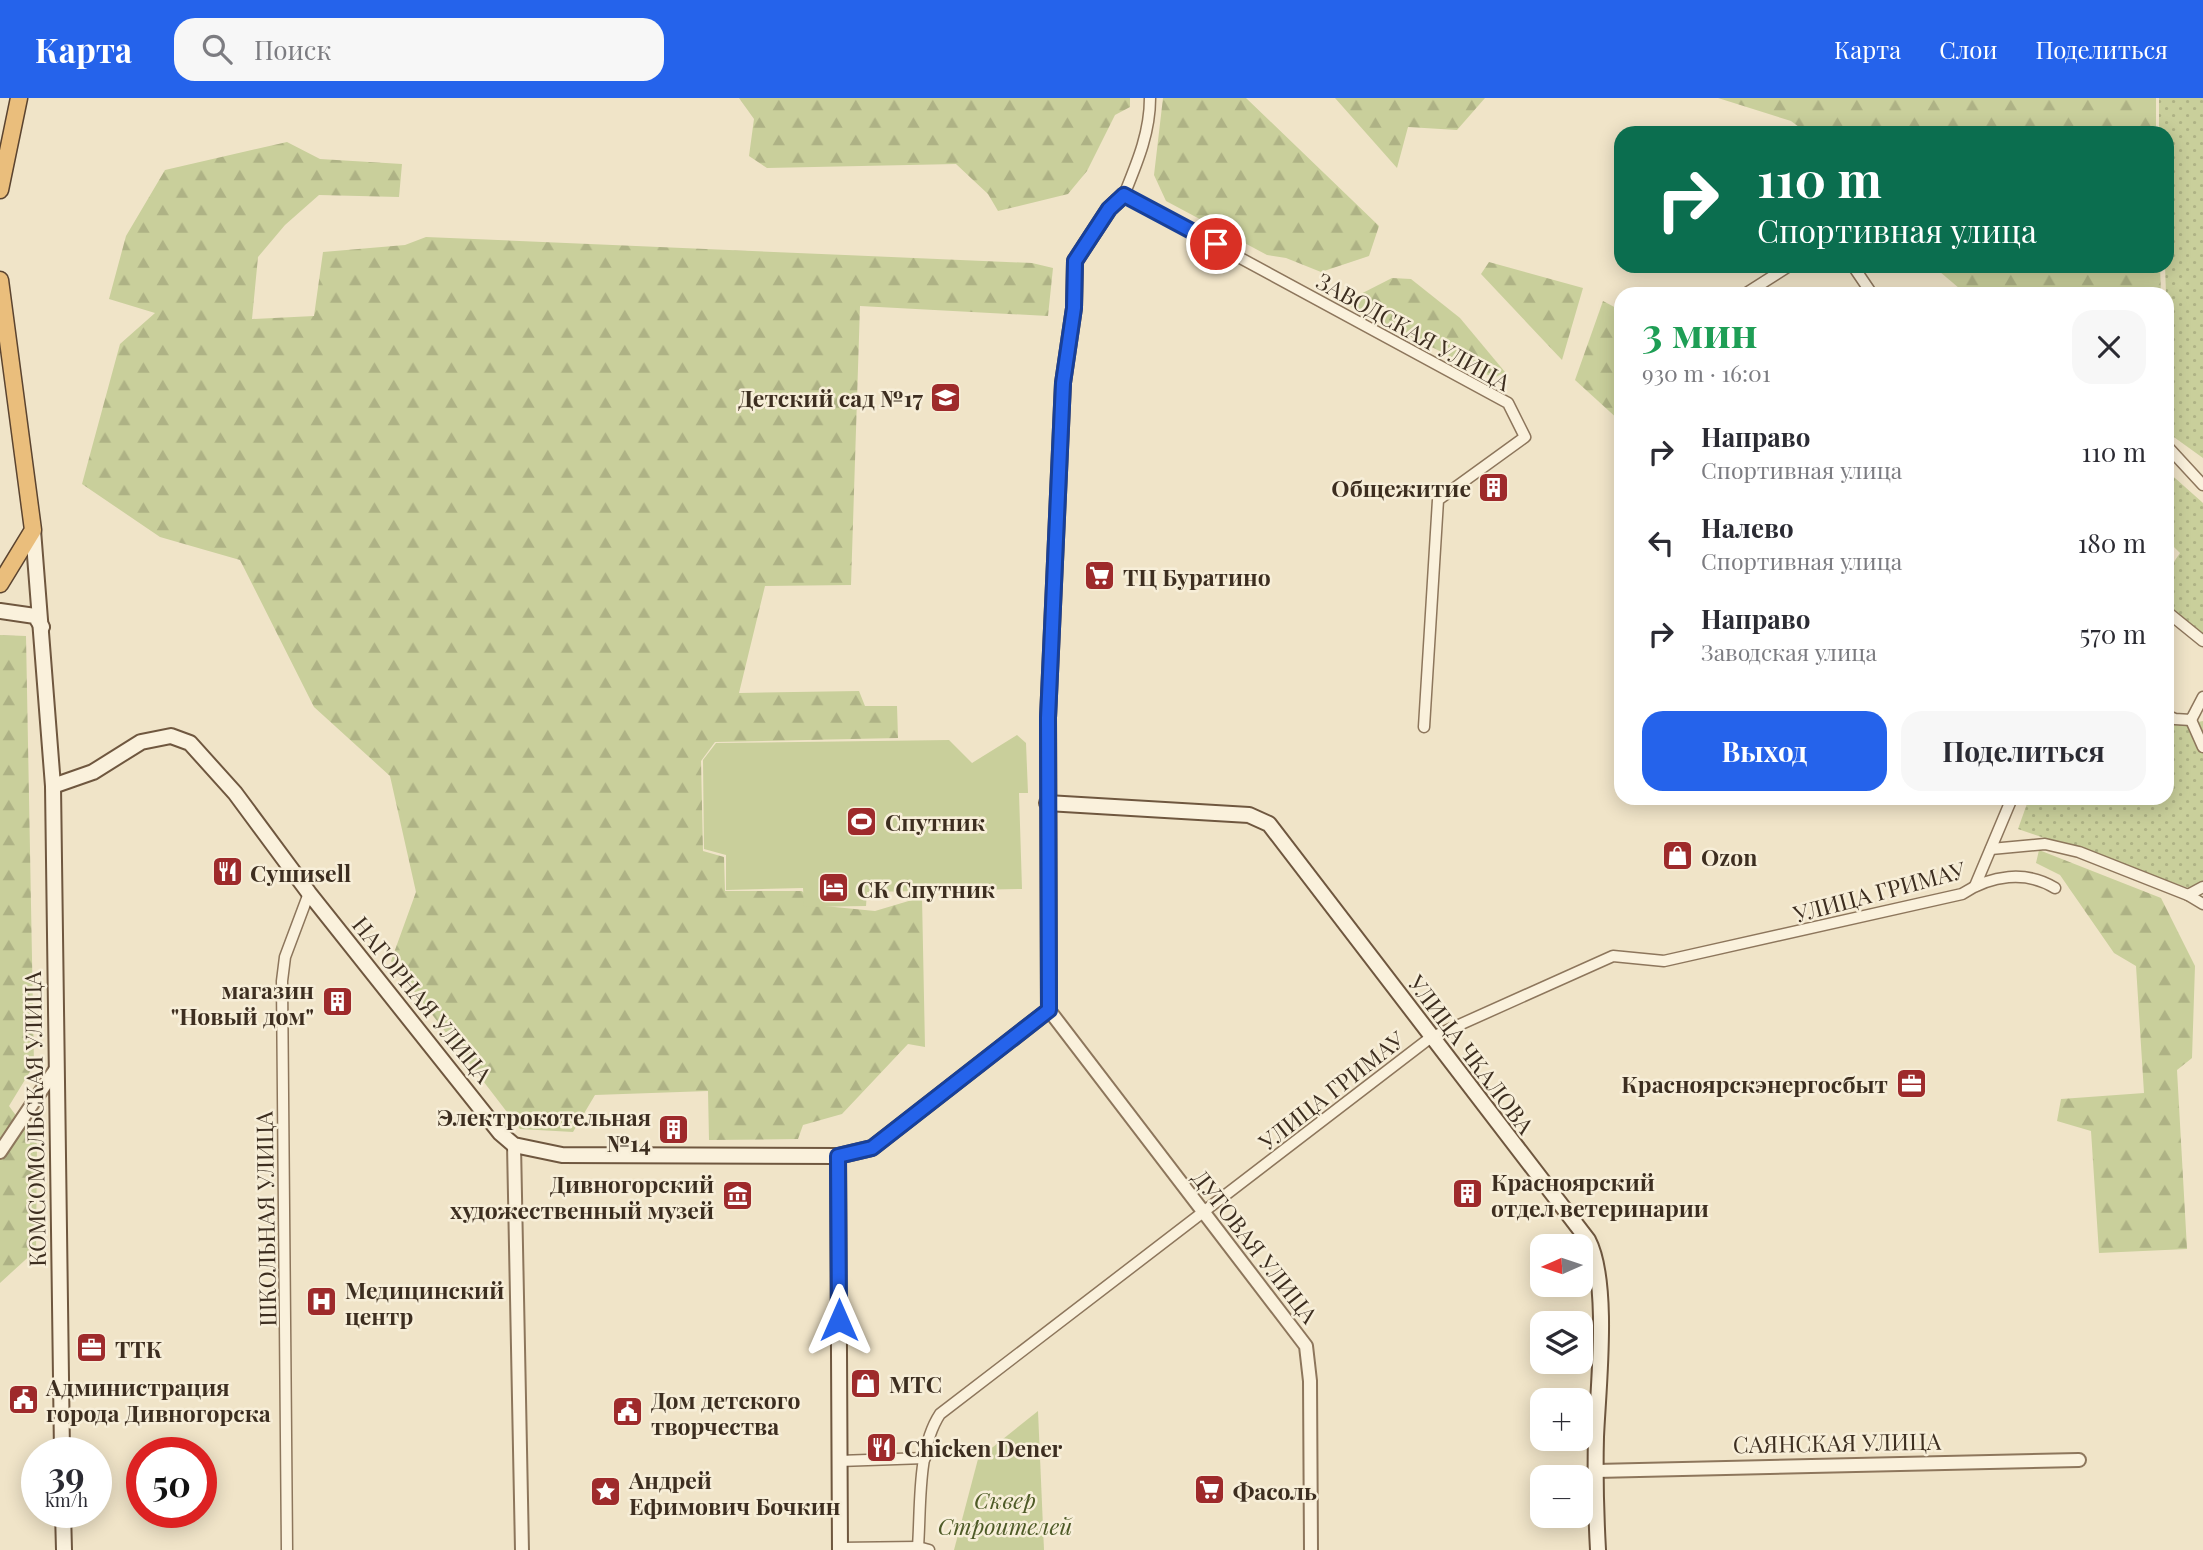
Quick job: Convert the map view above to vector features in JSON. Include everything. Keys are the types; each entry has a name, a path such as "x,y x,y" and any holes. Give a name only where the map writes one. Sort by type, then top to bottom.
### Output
{"highway":[{"path":"0,190 19,98"},
{"path":"0,279 33,530 0,584"},
{"path":"0,389 16,401"}],"main road":[{"path":"514,1145 562,1154 838,1156 872,1148 1049,1010 1047,803 1063,383 1074,308 1075,261 1109,209 1124,195"},
{"name":"КОМСОМОЛЬСКАЯ УЛИЦА","path":"33,530 43,628 53,786 62,1437"},
{"path":"0,611 35,616 43,628"},
{"name":"НАГОРНАЯ УЛИЦА","path":"53,786 93,772 141,742 171,736 190,743 235,793 309,893 500,1133 514,1145"},
{"name":"УЛИЦА ЧКАЛОВА","path":"1047,803 1261,818 1593,1250 1597,1272 1600,1349 1596,1471 1598,1550"},
{"path":"838,1156 840,1549"},
{"path":"63,1528 64,1550"}],"street":[{"path":"1124,195 1144,146 1150,118 1150,98"},
{"name":"ЗАВОДСКАЯ УЛИЦА","path":"1124,195 1508,403 1525,437 1438,500 1424,727"},
{"path":"1756,287 1778,273"},
{"path":"2174,454 2203,485"},
{"path":"2174,617 2203,641"},
{"path":"2191,720 2203,697"},
{"path":"2174,719 2191,720"},
{"path":"2191,720 2203,747"},
{"path":"1975,886 2009,805"},
{"path":"1992,849 2045,844 2079,852 2188,895 2203,904"},
{"name":"УЛИЦА ГРИМАУ","path":"918,1547 925,1458 932,1425 940,1414 1430,1038 1613,956 1664,961 1962,894 1975,886 2012,877 2037,877 2055,888"},
{"path":"2188,895 2203,887"},
{"name":"ШКОЛЬНАЯ УЛИЦА","path":"287,1550 282,981 293,933 309,893"},
{"name":"ДУГОВАЯ УЛИЦА","path":"1049,1010 1294,1328 1307,1350 1311,1550"},
{"path":"0,1152 55,1070"},
{"path":"514,1145 522,1550"},
{"path":"839,1461 925,1458"},
{"name":"САЯНСКАЯ УЛИЦА","path":"1596,1471 2079,1460"},
{"path":"840,1549 918,1547 929,1550"}],"green space":[{"path":"739,98 1130,98 1130,107 1115,115 1087,171 1068,194 998,211 988,194 956,164 767,168 749,156 754,119"},
{"path":"1163,98 1246,98 1379,226 1369,256 1321,272 1286,258 1267,255 1166,201 1154,175"},
{"path":"1335,98 1485,98 1457,130 1408,127 1397,168"},
{"path":"1718,98 2156,98 2156,126 1798,126 1791,121"},
{"path":"2159,98 2203,98 2203,458 2174,437 2174,287 2166,287 2165,273 2174,273 2174,126 2159,126"},
{"path":"287,142 320,159 402,164 399,197 319,195 285,225 258,257 252,319 314,316 323,252 405,245 426,237 1032,263 1053,268 1048,316 860,306 851,585 765,586 739,693 859,691 865,706 897,706 898,738 715,742 701,761 703,851 724,857 725,891 802,891 814,905 875,911 922,897 925,1047 908,1044 842,1114 803,1125 798,1139 709,1140 708,1091 595,1095 573,1132 520,1129 391,961 416,892 390,776 314,707 240,560 160,537 82,484 120,344 155,313 109,299 126,236 165,170"},
{"path":"1489,262 1583,288 1562,360 1481,274"},
{"path":"1941,273 2160,273 2161,287 1958,287"},
{"path":"1392,278 1411,279 1460,318 1505,372 1494,378 1343,303"},
{"path":"1603,301 1614,307 1614,416 1575,380"},
{"path":"2174,477 2203,503 2203,637 2174,614 2174,562 2180,553 2174,547"},
{"path":"0,635 26,636 34,1065 9,1106 37,1144 36,1250 0,1283"},
{"path":"2174,721 2182,725 2203,721 2203,893 2018,829 2027,805 2174,805"},
{"name":"Спутник","path":"1017,735 1026,743 1028,793 1019,793 1022,889 867,892 866,906 804,907 803,888 726,890 726,855 704,849 703,760 716,743 949,740 972,763"},
{"path":"2039,850 2161,898 2195,966 2192,1058 2177,1070 2187,1249 2099,1253 2091,1131 2057,1121 2061,1099 2144,1093 2136,966 2114,953 2060,875 2036,863"},
{"name":"Сквер Строителей","path":"1038,1411 1044,1550 954,1550 978,1459"}],"place":[{"name":"Детский сад №17","path":"946,397"},
{"name":"Общежитие","path":"1494,487"},
{"name":"ТЦ Буратино","path":"1100,576"},
{"name":"Спутник","path":"862,821"},
{"name":"Ozon","path":"1678,856"},
{"name":"Сушиsell","path":"227,872"},
{"name":"СК Спутник","path":"834,888"},
{"name":"магазин \"Новый дом\"","path":"337,1002"},
{"name":"Красноярскэнергосбыт","path":"1911,1083"},
{"name":"Электрокотельная №14","path":"674,1129"},
{"name":"Красноярский отдел ветеринарии","path":"1468,1194"},
{"name":"Дивногорский художественный музей","path":"737,1196"},
{"name":"Медицинский центр","path":"322,1302"},
{"name":"ТТК","path":"92,1348"},
{"name":"МТС","path":"866,1383"},
{"name":"Администрация города Дивногорска","path":"23,1399"},
{"name":"Дом детского творчества","path":"628,1412"},
{"name":"Chicken Dener","path":"881,1447"},
{"name":"Фасоль","path":"1210,1490"},
{"name":"Андрей Ефимович Бочкин","path":"606,1492"}],"route":[{"path":"839,1320 838,1156 872,1148 1049,1010 1048,718 1063,383 1074,308 1075,261 1109,209 1124,195 1216,244"}]}
